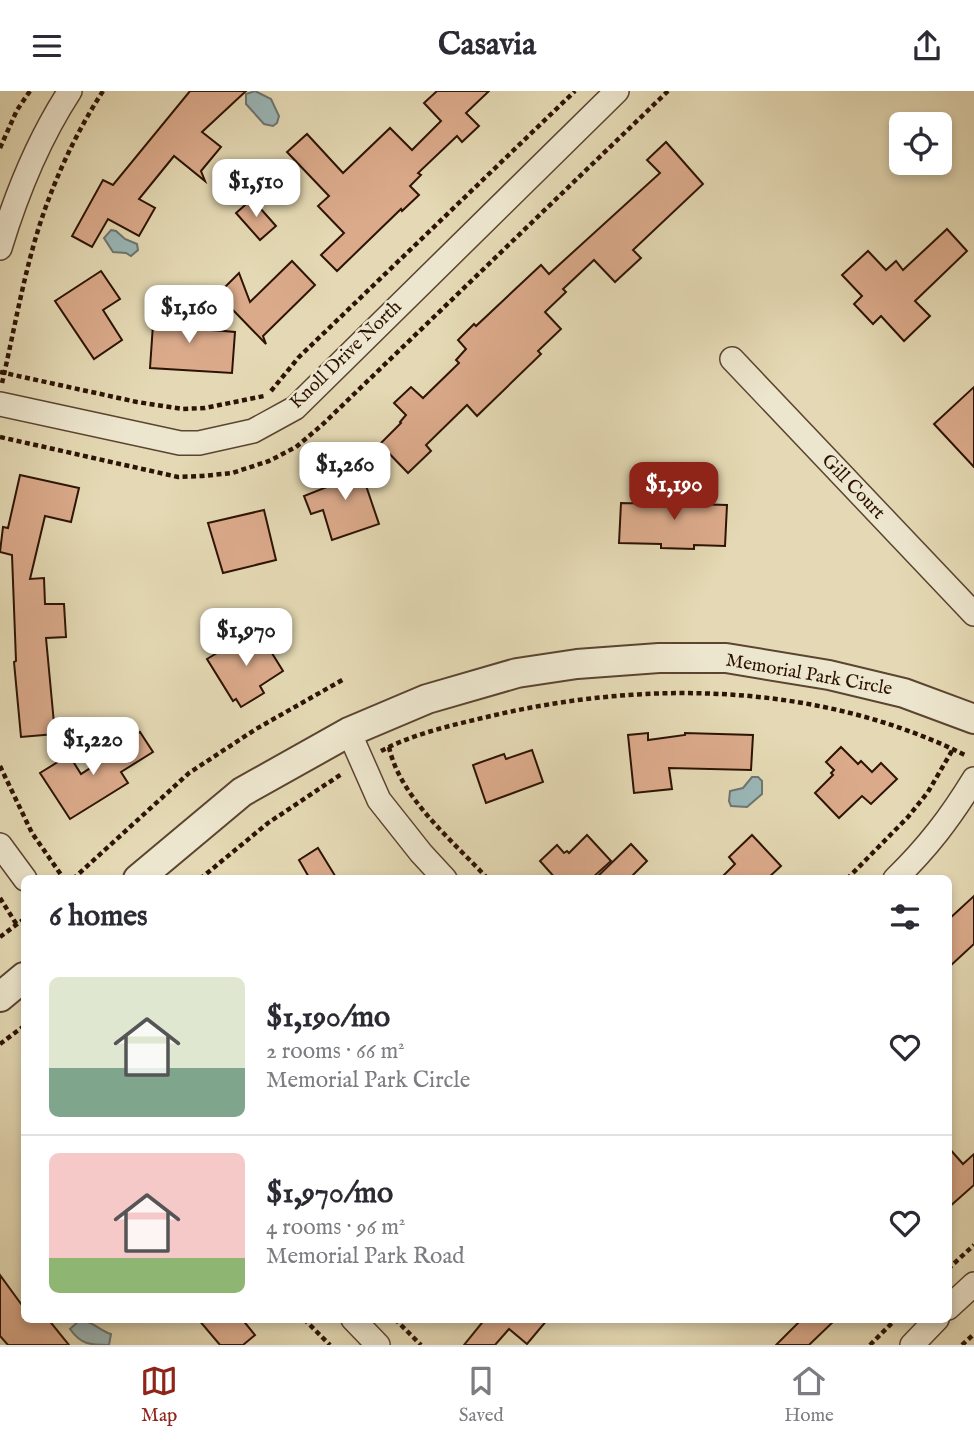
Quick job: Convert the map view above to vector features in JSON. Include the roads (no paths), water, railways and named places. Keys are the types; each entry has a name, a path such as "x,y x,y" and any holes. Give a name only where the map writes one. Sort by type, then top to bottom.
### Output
{"street":[{"path":"0,248 16,197 38,145 70,91"},
{"name":"Knoll Drive North","path":"0,404 180,443 199,443 253,431 295,408 617,91"},
{"name":"Gill Court","path":"732,359 974,614"},
{"name":"Memorial Park Circle","path":"143,875 242,792 349,732 393,711 443,693 517,673 577,664 659,658 726,658 830,675 904,693 974,719"},
{"path":"349,732 379,800 441,875"},
{"path":"899,875 921,854 948,821 974,779"},
{"path":"0,845 22,875"},
{"path":"0,997 21,980"},
{"path":"952,1304 974,1284"},
{"path":"357,1323 378,1345"},
{"path":"912,1345 933,1323"}],"water":[{"path":"255,91 271,99 279,116 273,126 264,124 246,104 246,94"},
{"path":"111,230 137,244 138,250 131,256 113,252 104,238"},
{"path":"752,777 758,777 762,781 762,794 747,807 731,806 730,791 743,788"},
{"path":"77,1323 91,1323 111,1334 109,1345 82,1341 70,1329"}]}
